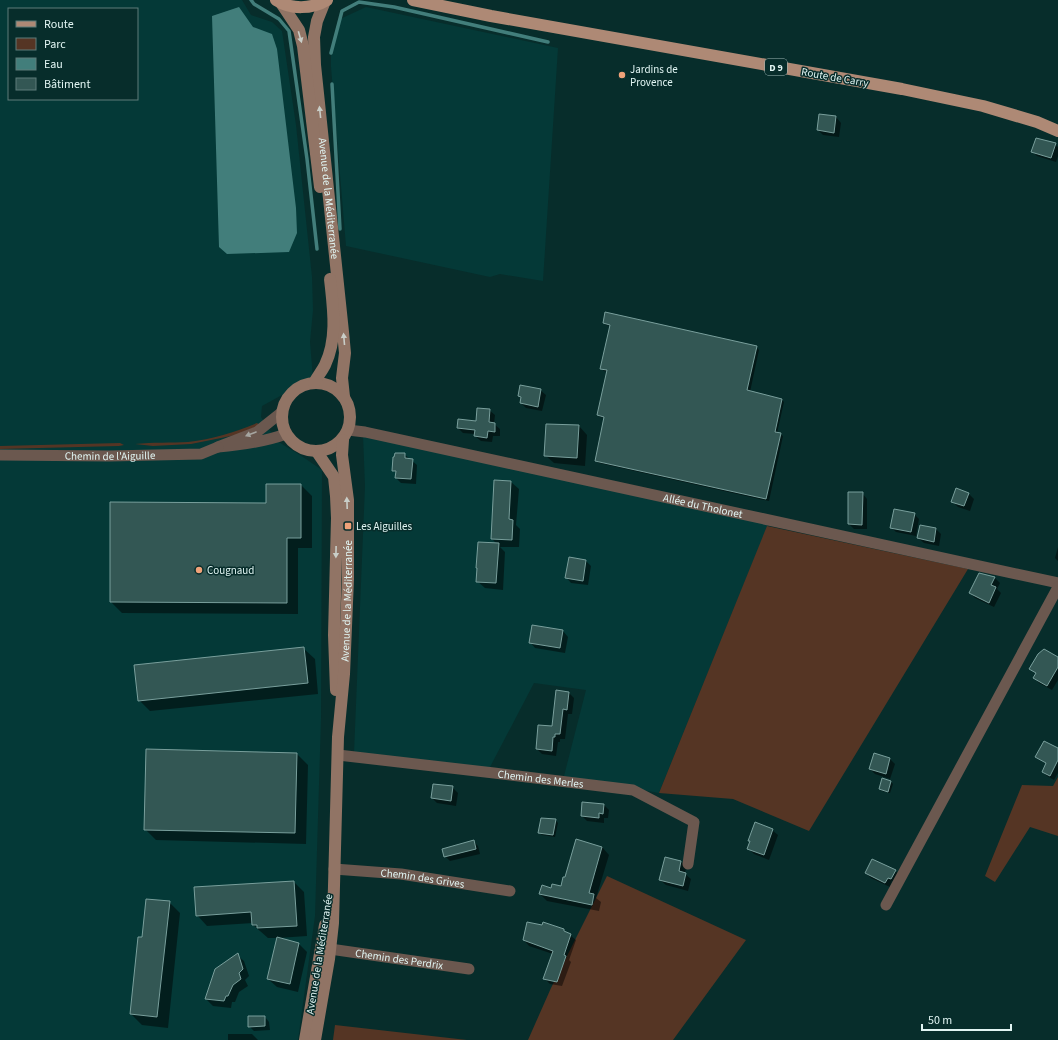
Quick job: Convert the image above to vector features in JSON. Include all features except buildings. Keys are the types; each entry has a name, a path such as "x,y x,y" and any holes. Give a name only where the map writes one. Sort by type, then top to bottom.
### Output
{"main road":[{"name":"Route de Carry","path":"413,0 491,16 902,89 983,106 1036,122 1058,131"},
{"name":"Route de Carry","path":"442,0 491,16"},
{"path":"279,2 292,6 303,7 314,6 326,1"},
{"name":"Avenue de la Méditerranée","path":"326,1 317,21 314,37 345,353 342,378 344,397"},
{"name":"Avenue de la Méditerranée","path":"279,2 299,30 303,46 330,284 334,330 333,337 326,364 314,383"},
{"path":"314,383 325,384 336,389 344,397 349,407 351,418 346,435 334,447 317,452 302,449 293,443 286,434 282,423 282,412 286,402 293,392 303,386 314,383"},
{"name":"Avenue de la Méditerranée","path":"338,737 344,674 348,579 348,500 342,454 346,435"},
{"name":"Avenue de la Méditerranée","path":"315,1040 333,923 338,755 334,635 336,496 334,477 317,452"},
{"name":"Avenue de la Méditerranée","path":"305,1040 334,869"}],"street":[{"name":"Chemin de l'Aiguille","path":"0,455 108,456 201,454 257,432 282,412"},
{"name":"Allée du Tholonet","path":"346,435 365,432 1058,583"},
{"name":"Chemin de l'Aiguille","path":"218,447 273,439 286,434"},
{"path":"886,905 1058,587"},
{"name":"Chemin des Merles","path":"338,755 633,790 694,822 688,864"},
{"name":"Chemin des Grives","path":"334,869 401,874 510,891"},
{"name":"Chemin des Perdrix","path":"330,949 469,969"}],"shaded area":[{"path":"0,0 242,0 251,15 272,22 282,31 296,125 312,277 313,310 310,342 313,378 262,406 261,417 277,441 322,470 321,719 315,916 298,1040 0,1040"},
{"path":"366,7 558,48 543,281 500,274 490,277 346,246 331,53 338,20"},
{"path":"363,435 770,520 659,793 564,776 586,690 534,683 489,769 354,753 365,486"}],"green space":[{"path":"257,423 260,425 236,435 191,444 153,446 135,444 197,441 224,435"},
{"path":"120,443 124,445 0,449 0,446"},
{"path":"767,526 968,569 809,831 733,799 659,793"},
{"path":"1058,777 1058,836 1030,827 995,882 985,876 1022,785 1053,786"},
{"path":"607,876 746,940 673,1040 528,1040 551,988"},
{"path":"335,1025 467,1040 333,1040"}],"water":[{"path":"239,7 253,27 272,34 277,49 296,208 297,233 289,252 227,254 219,247 212,16"}],"waterway":[{"path":"251,0 254,4 279,19 289,31 307,159 317,249"},
{"path":"331,53 342,11 359,2 394,7 548,42"},
{"path":"332,84 340,229"}],"place":[{"name":"Jardins de Provence","path":"622,75"},
{"name":"Les Aiguilles","path":"348,526"},
{"name":"Cougnaud","path":"199,570"}]}
